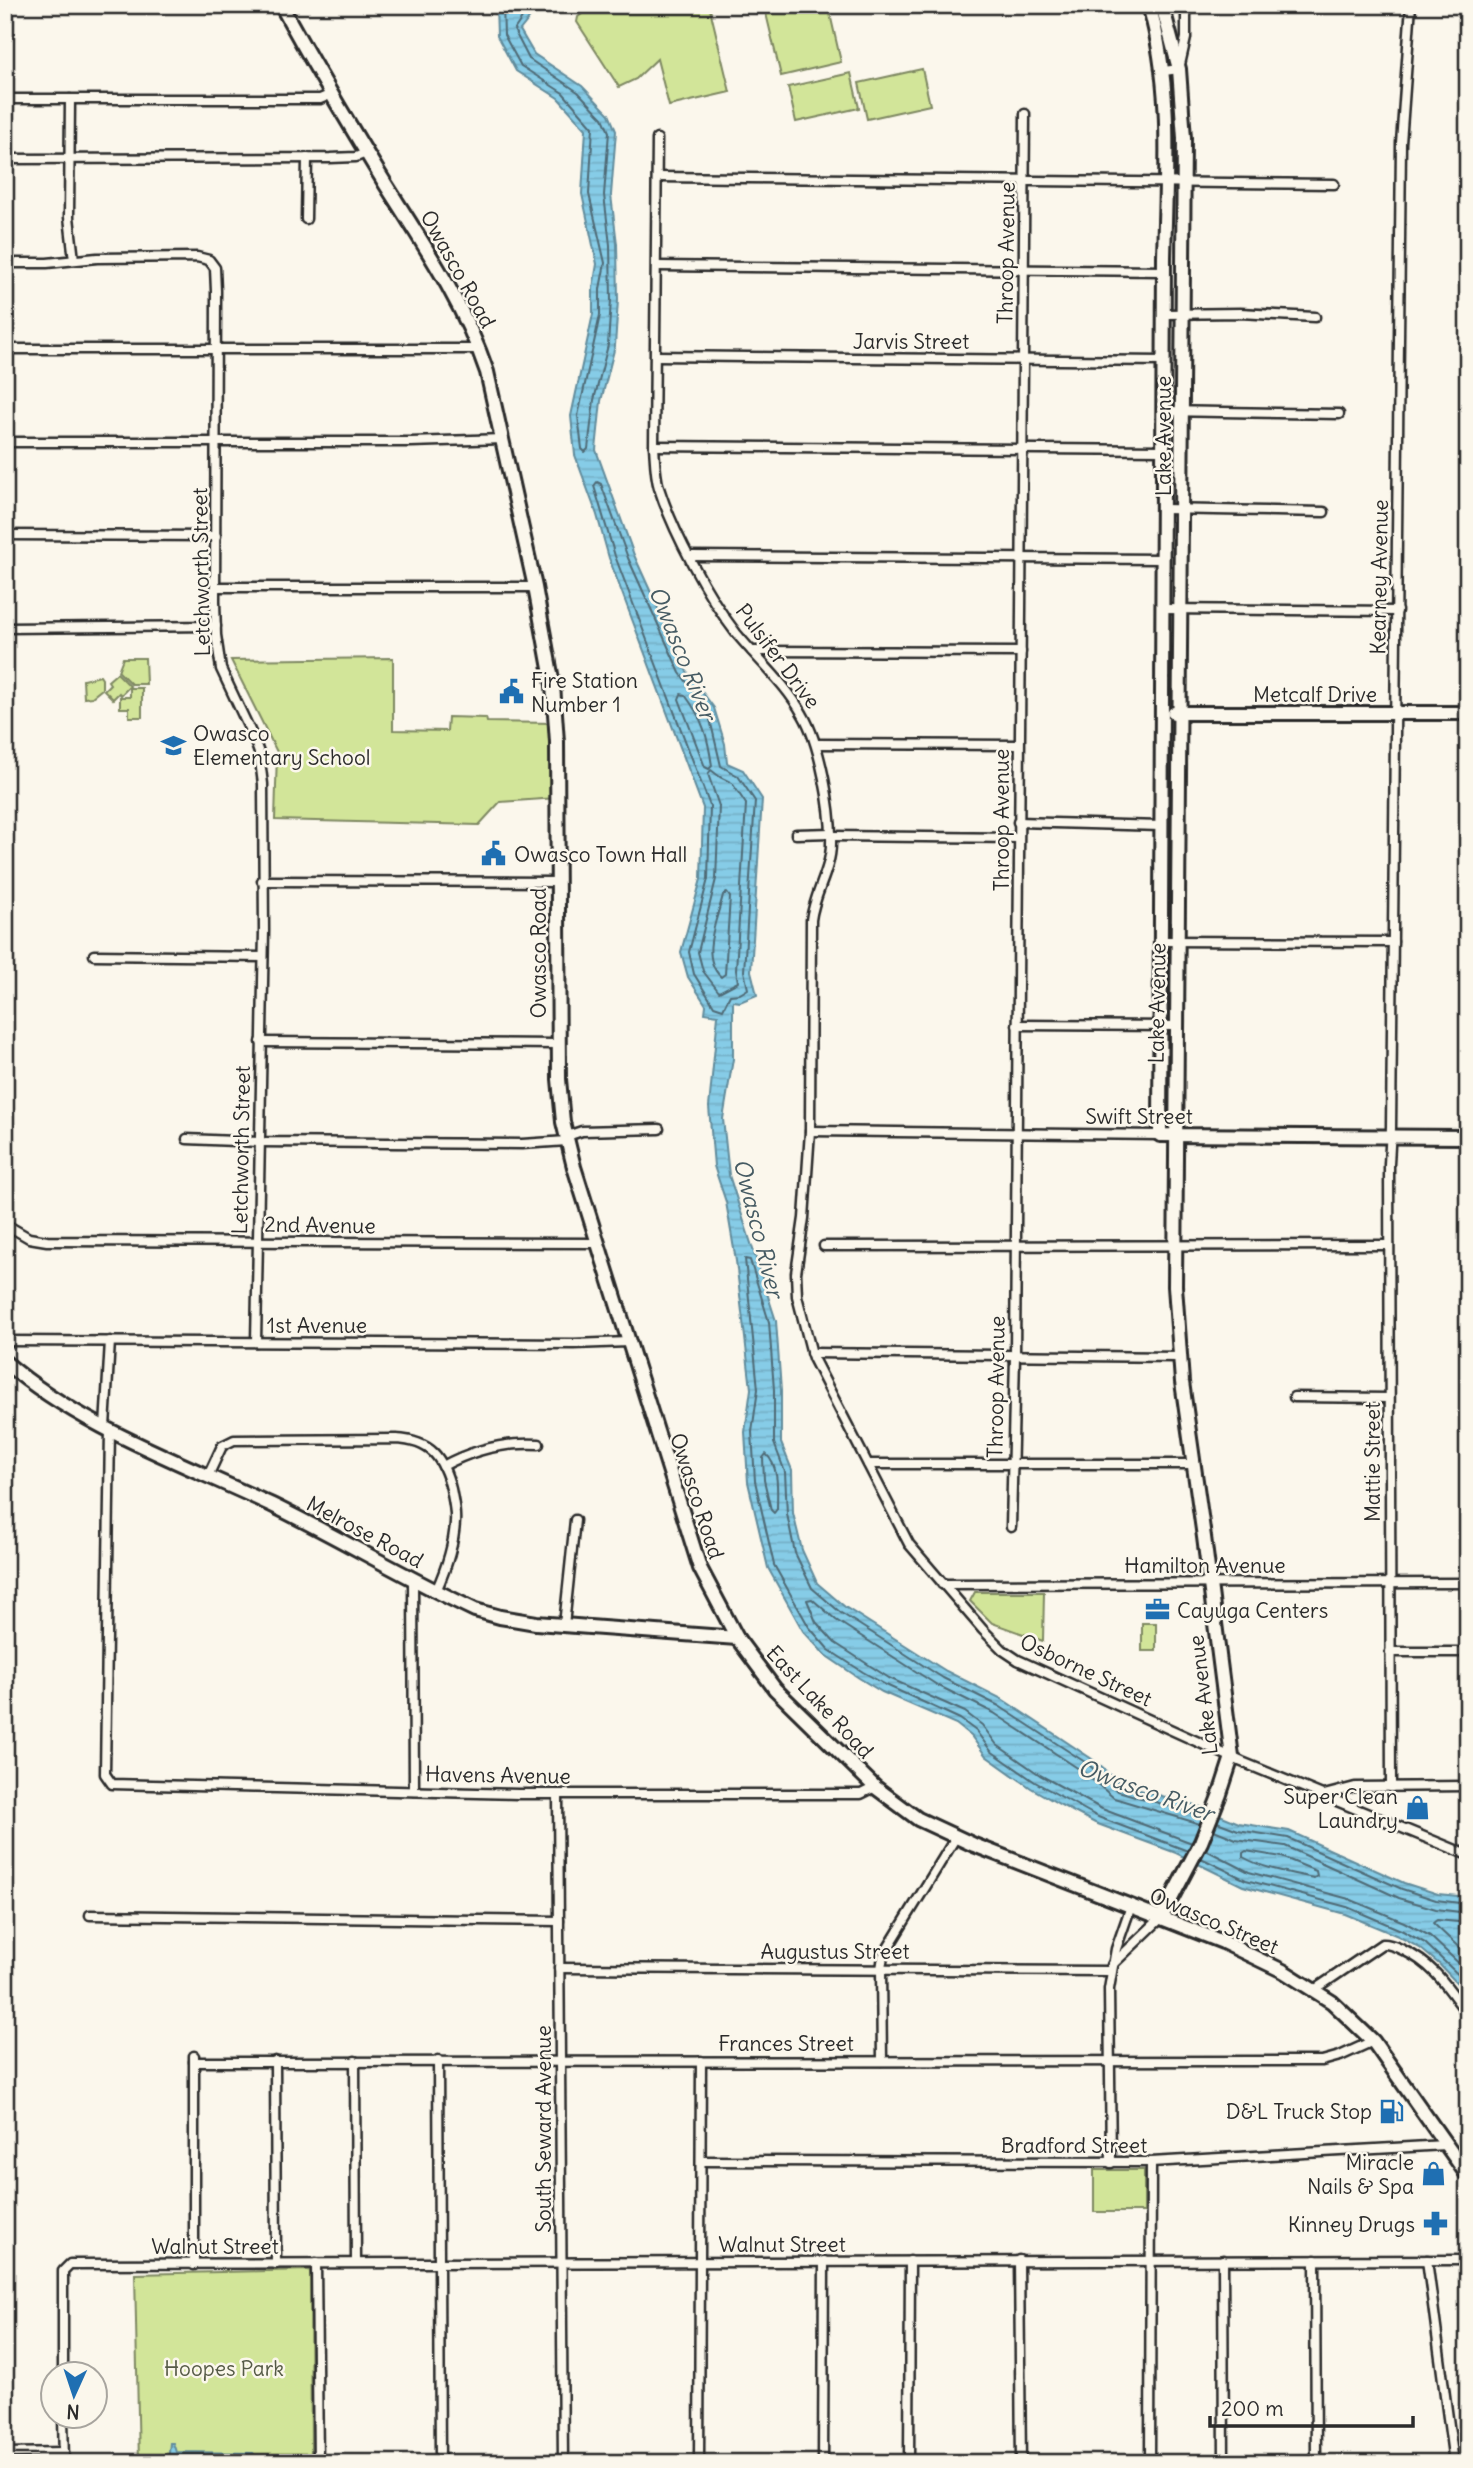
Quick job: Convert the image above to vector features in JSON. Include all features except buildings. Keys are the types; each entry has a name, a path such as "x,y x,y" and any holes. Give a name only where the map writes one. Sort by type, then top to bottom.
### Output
{"main road":[{"name":"Owasco Road","path":"281,5 366,153 458,303 480,349 487,372 549,655 555,704 558,1044 560,1099 567,1141 692,1547 712,1595 737,1639"},
{"name":"Lake Avenue","path":"1149,5 1164,71 1166,182 1160,1135"},
{"name":"Lake Avenue","path":"1160,1918 1183,1877 1220,1794 1232,1757 1179,1357 1175,1136 1185,183 1183,103 1179,69 1162,5"},
{"name":"Metcalf Drive","path":"1162,715 1468,713"},
{"name":"Swift Street","path":"1160,1135 1468,1137"},
{"name":"Melrose Road","path":"5,1362 37,1388 108,1428 303,1520 475,1610 500,1618 737,1639"},
{"name":"East Lake Road","path":"737,1639 789,1703 876,1789"},
{"name":"Owasco Street","path":"876,1789 918,1819 956,1837 1245,1953 1314,1990 1332,2002 1373,2041 1468,2176"}],"street":[{"name":"Lake Avenue","path":"1179,69 1186,38 1186,5"},
{"name":"Kearney Avenue","path":"1390,1137 1401,143 1411,5"},
{"path":"1164,71 1179,69"},
{"path":"5,99 320,99 332,94"},
{"path":"5,263 74,260 69,232 70,99"},
{"name":"Throop Avenue","path":"1011,1527 1015,1356 1025,114"},
{"name":"Pulsifer Drive","path":"657,139 654,446 659,488 712,598 734,630 803,715 816,744 831,834 828,866 815,898 811,920 810,1131 801,1245"},
{"path":"5,159 307,158 356,157 366,153"},
{"path":"306,219 307,158"},
{"path":"657,177 1334,184"},
{"name":"Letchworth Street","path":"74,260 204,257 215,268 217,651 222,673 254,739 262,767 263,957 256,1342"},
{"path":"657,266 1164,271"},
{"path":"1165,314 1240,313 1315,317"},
{"path":"5,349 480,349"},
{"name":"Jarvis Street","path":"656,356 1165,361"},
{"path":"1164,411 1339,414"},
{"path":"5,442 411,442 503,439"},
{"path":"654,446 1164,450"},
{"path":"1163,509 1325,512"},
{"path":"5,535 216,536"},
{"path":"690,556 1163,559"},
{"path":"216,587 535,587"},
{"path":"1163,609 1396,611"},
{"path":"5,628 216,626"},
{"path":"752,651 1021,652"},
{"path":"816,744 1019,745"},
{"path":"1018,822 1161,826"},
{"path":"796,834 1018,838"},
{"path":"262,881 558,882"},
{"path":"1160,941 1393,942"},
{"path":"94,955 263,957"},
{"path":"1017,1025 1176,1027"},
{"path":"261,1042 558,1044"},
{"path":"187,1139 522,1144 567,1141 575,1132 659,1129"},
{"name":"Swift Street","path":"810,1131 1160,1135"},
{"name":"Mattie Street","path":"1390,1137 1391,1787"},
{"name":"2nd Avenue","path":"5,1224 29,1238 47,1241 597,1243"},
{"name":"Osborne Street","path":"801,1245 796,1273 797,1296 811,1353 909,1544 998,1646 1018,1660 1232,1757 1468,1855"},
{"path":"824,1246 1389,1245"},
{"name":"1st Avenue","path":"5,1341 628,1342"},
{"path":"108,1428 110,1341"},
{"path":"811,1353 1179,1357"},
{"path":"1294,1397 1389,1398"},
{"name":"Havens Avenue","path":"108,1428 105,1773 108,1782 118,1786 558,1794 861,1794 876,1789"},
{"path":"208,1476 224,1444 234,1440 407,1440 426,1447 443,1466 456,1520 436,1591"},
{"path":"443,1466 464,1455 497,1445 539,1444"},
{"path":"868,1464 1193,1464"},
{"path":"564,1625 575,1520"},
{"path":"413,1578 414,1791"},
{"name":"Hamilton Avenue","path":"942,1584 1468,1583"},
{"path":"1390,1652 1468,1652"},
{"path":"1324,1795 1355,1787 1468,1786"},
{"name":"South Seward Avenue","path":"558,1794 563,2463"},
{"path":"882,2061 883,1956 956,1837"},
{"path":"1111,2163 1109,1989 1112,1968 1131,1906"},
{"path":"90,1914 559,1921"},
{"path":"1112,1968 1160,1918"},
{"path":"1314,1990 1382,1944 1388,1943 1433,1969 1468,2015"},
{"name":"Augustus Street","path":"559,1968 1112,1968"},
{"name":"Frances Street","path":"194,2265 194,2059 1111,2063 1322,2061 1373,2041"},
{"path":"438,2060 440,2463"},
{"path":"275,2061 276,2264"},
{"path":"355,2061 356,2262"},
{"path":"699,2463 701,2061"},
{"name":"Bradford Street","path":"702,2161 1111,2163 1445,2145"},
{"path":"1150,2463 1151,2162"},
{"path":"1019,2260 1021,2463"},
{"path":"1223,2260 1224,2463"},
{"path":"1315,2260 1316,2463"},
{"path":"1427,2260 1454,2463"},
{"name":"Walnut Street","path":"63,2360 63,2271 70,2264 1468,2260"},
{"path":"823,2463 824,2261"},
{"path":"909,2463 910,2261"},
{"path":"316,2263 318,2463"},
{"path":"63,2430 64,2463"},
{"path":"5,2453 64,2452"}],"green space":[{"path":"593,5 709,5 730,92 669,106 657,59 636,79 619,87 577,22 578,17"},
{"path":"764,5 828,5 841,62 781,76"},
{"path":"922,69 930,105 867,119 859,83"},
{"path":"851,73 859,108 796,122 788,87"},
{"path":"123,658 145,658 146,684 131,684 118,671"},
{"path":"393,658 393,730 447,731 448,717 486,718 487,722 556,723 557,798 500,802 479,825 275,820 277,752 231,660"},
{"path":"117,673 130,686 113,699 104,690 110,684 108,681"},
{"path":"100,676 102,689 92,697 84,698 83,680"},
{"path":"130,688 142,688 142,717 129,717 129,708 120,708 120,697 130,697"},
{"path":"975,1592 1044,1592 1043,1641 992,1623 970,1601"},
{"path":"1142,1623 1156,1623 1156,1651 1142,1651"},
{"path":"1094,2170 1144,2170 1144,2212 1094,2212"},
{"name":"Hoopes Park","path":"310,2270 311,2463 139,2463 135,2274"}],"water":[{"path":"496,5 546,5 536,10 520,30 534,54 582,86 609,114 616,131 611,195 617,244 618,300 615,346 601,401 596,450 634,555 686,670 714,708 725,744 727,763 743,770 762,799 751,971 757,995 740,1002 733,1001 733,1059 723,1119 729,1175 776,1321 781,1390 781,1443 792,1470 793,1513 802,1550 817,1583 845,1607 946,1671 1002,1699 1092,1759 1122,1785 1198,1806 1239,1823 1289,1831 1404,1883 1438,1894 1468,1897 1468,1995 1439,1964 1420,1948 1398,1936 1345,1914 1243,1886 1176,1853 1095,1823 1031,1788 986,1756 971,1736 956,1724 882,1692 825,1655 803,1631 768,1568 748,1482 745,1432 751,1389 736,1261 726,1202 714,1166 709,1107 718,1015 705,1013 706,1005 688,977 681,952 701,879 703,808 609,558 575,455 571,416 593,314 597,264 582,194 586,129 558,98 516,71 497,36"},
{"path":"170,2443 173,2443 176,2452 253,2453 261,2463 168,2463"}],"place":[{"name":"Fire Station Number 1","path":"511,692"},
{"name":"Owasco Elementary School","path":"173,745"},
{"name":"Owasco Town Hall","path":"494,854"},
{"name":"Cayuga Centers","path":"1157,1610"},
{"name":"Super Clean Laundry","path":"1418,1808"},
{"name":"D&L Truck Stop","path":"1392,2111"},
{"name":"Miracle Nails & Spa","path":"1434,2174"},
{"name":"Kinney Drugs","path":"1435,2224"}],"water label":[{"name":"Owasco River","path":"683,653"},
{"name":"Owasco River","path":"759,1228"},
{"name":"Owasco River","path":"1146,1790"}]}
